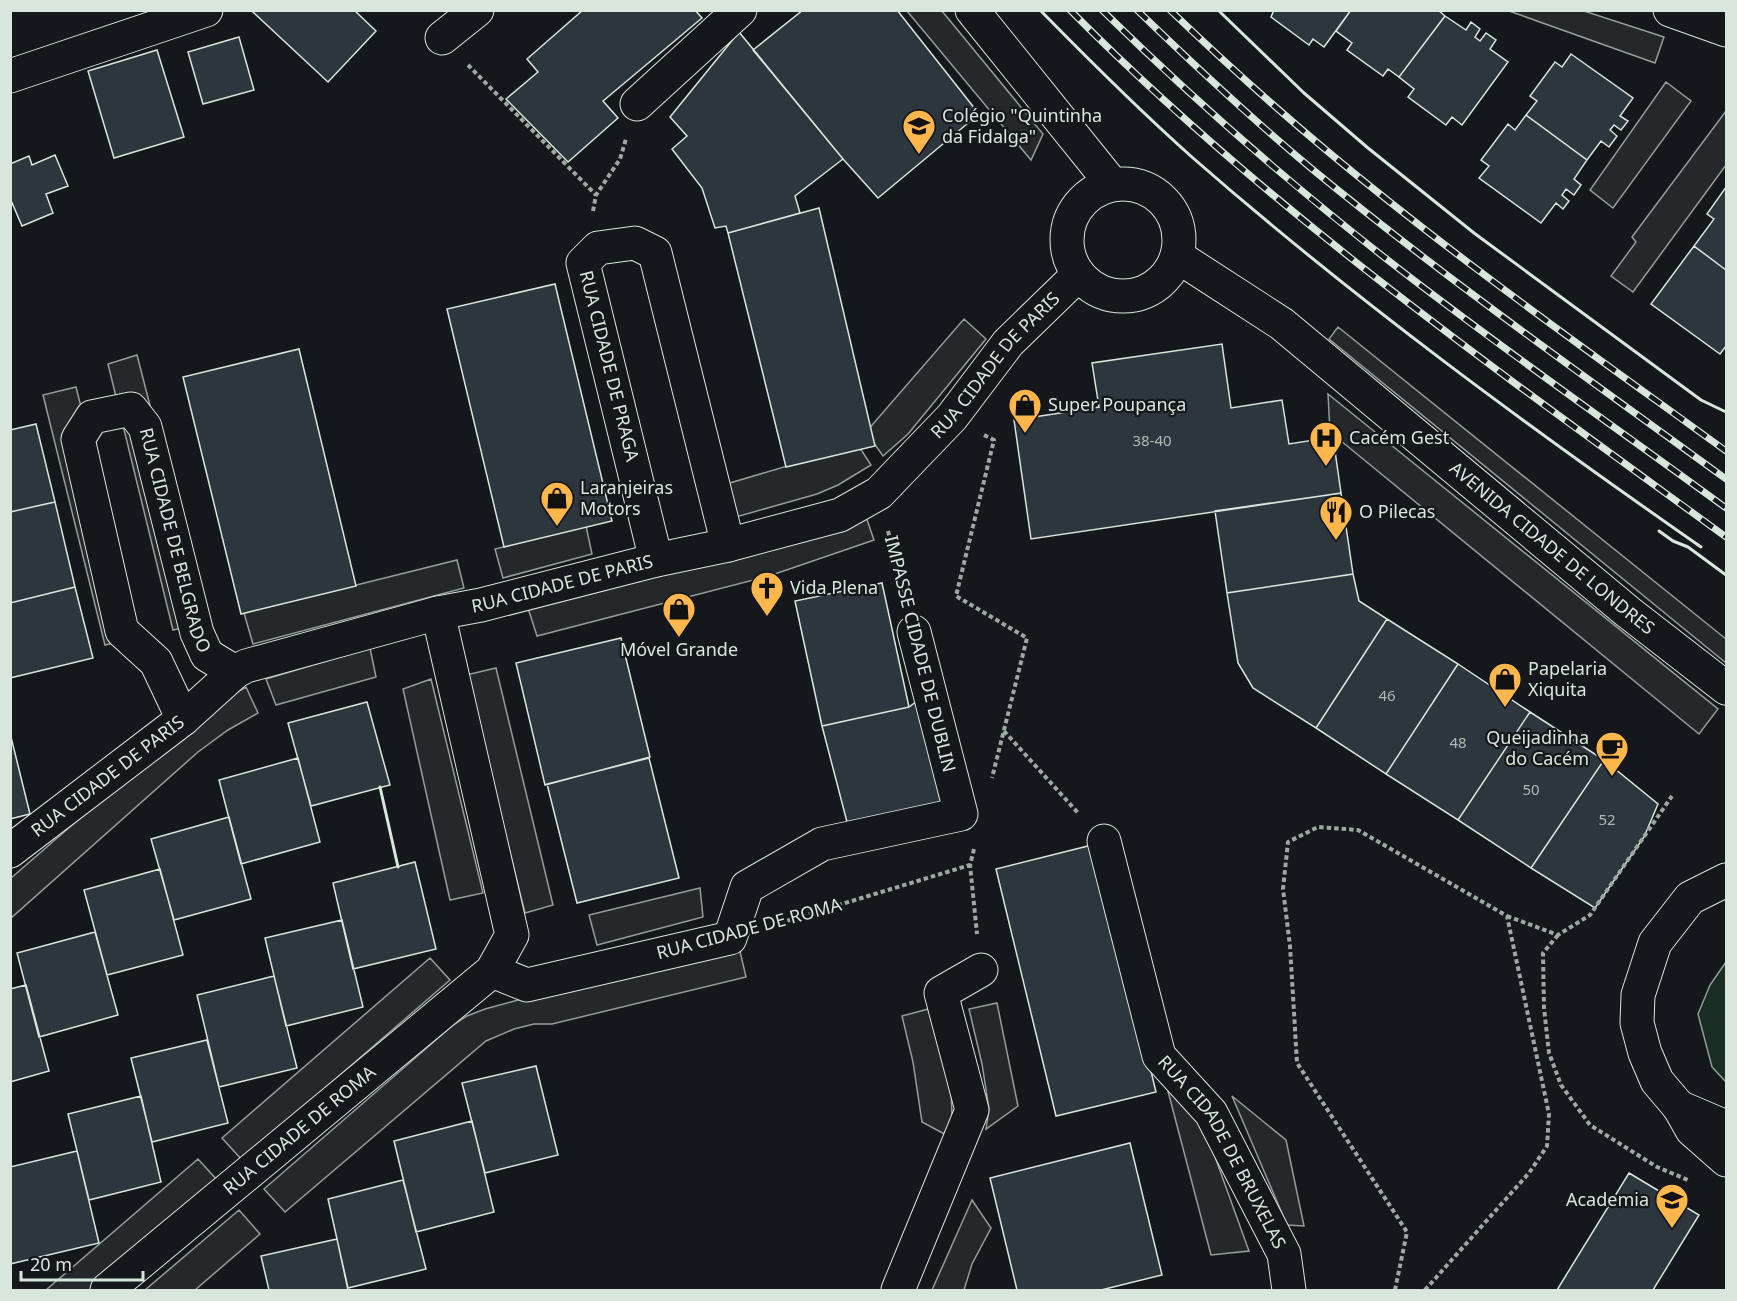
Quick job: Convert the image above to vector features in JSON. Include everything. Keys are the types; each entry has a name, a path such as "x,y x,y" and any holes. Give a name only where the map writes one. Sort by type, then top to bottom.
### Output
{"street":[{"path":"10,76 207,10"},
{"path":"442,38 477,10"},
{"path":"637,104 740,10"},
{"path":"972,10 1112,184"},
{"path":"1670,10 1726,30"},
{"path":"1112,184 1130,184 1149,190 1163,201 1174,217 1179,236 1177,256 1165,277 1150,290 1119,296 1100,292 1078,275 1067,251 1068,224 1077,206 1093,191 1112,184"},
{"name":"RUA CIDADE DE PRAGA","path":"656,560 583,263 598,248 635,243 655,253 728,545"},
{"name":"AVENIDA CIDADE DE LONDRES","path":"1177,256 1282,324 1628,612 1726,688"},
{"name":"RUA CIDADE DE PARIS","path":"10,851 183,719 235,672 246,666 438,613 656,560 728,545 840,515 879,493 951,417 1008,343 1078,275"},
{"name":"RUA CIDADE DE BELGRADO","path":"183,719 156,662 122,631 78,439 92,417 131,409 145,427 197,633 207,655 235,672"},
{"name":"RUA CIDADE DE ROMA","path":"107,1290 492,971 512,935 438,613"},
{"name":"IMPASSE CIDADE DE DUBLIN","path":"730,938 747,887 822,844 961,814 914,632"},
{"name":"RUA CIDADE DE BRUXELAS","path":"1104,841 1159,1056 1212,1113 1284,1254 1289,1290"},
{"path":"1726,880 1690,898 1655,943 1638,995 1637,1023 1645,1053 1657,1081 1679,1107 1692,1130 1726,1160"},
{"name":"RUA CIDADE DE ROMA","path":"492,971 526,985 730,938"},
{"path":"898,1290 972,1110 941,993 981,970"},
{"path":"1679,1107 1726,1127"}],"path":[{"path":"442,38 596,195"},
{"path":"990,787 1026,638 956,596 994,440"},
{"name":"IMPASSE CIDADE DE DUBLIN","path":"879,493 914,632"},
{"path":"1004,731 1104,841"},
{"path":"1672,796 1590,915 1558,935 1543,953 1544,1008 1549,1053 1561,1085 1590,1125 1657,1167 1696,1183"},
{"path":"1395,1290 1407,1232 1297,1063 1290,946 1283,890 1288,842 1318,827 1358,830 1507,916 1558,935"},
{"path":"976,843 970,865 981,970"},
{"name":"RUA CIDADE DE ROMA","path":"730,938 970,865"},
{"path":"1425,1290 1529,1173 1547,1146 1549,1114 1507,916"}],"green space":[{"path":"1726,962 1726,1082 1712,1067 1698,1014 1710,985"}],"shaded area":[{"path":"907,11 942,11 1043,134 1031,160"},
{"path":"1509,11 1584,11 1664,37 1655,63"},
{"path":"1666,82 1691,101 1613,208 1590,190"},
{"path":"1726,111 1726,165 1633,292 1611,276 1636,242 1632,237"},
{"path":"964,319 986,339 908,434 883,456 866,432"},
{"path":"1338,327 1726,639 1726,663 1329,339"},
{"path":"137,355 206,622 173,630 108,364"},
{"path":"76,387 139,637 105,645 43,395"},
{"path":"1328,394 1718,709 1699,734 1330,432"},
{"path":"858,445 871,465 838,485 817,494 729,519 703,491"},
{"path":"864,511 874,540 769,576 537,636 528,608"},
{"path":"586,526 592,554 503,578 495,549"},
{"path":"457,560 464,588 253,644 244,613"},
{"path":"370,648 376,677 276,705 266,679"},
{"path":"496,668 553,905 525,913 466,675"},
{"path":"431,679 483,893 450,900 403,689"},
{"path":"246,687 258,713 228,730 198,752 11,918 10,879 186,726 215,705"},
{"path":"700,888 703,917 597,945 589,915"},
{"path":"739,947 746,977 552,1024 534,1024 514,1029 486,1041 285,1212 264,1189 452,1026 467,1016 566,987"},
{"path":"430,958 450,980 242,1160 222,1138"},
{"path":"997,1003 1018,1106 986,1129 989,1109 982,1064 969,1009"},
{"path":"932,1008 951,1090 950,1137 922,1122 913,1062 902,1016"},
{"path":"1164,1076 1188,1082 1249,1251 1211,1255"},
{"path":"1232,1096 1286,1140 1304,1226 1287,1225"},
{"path":"198,1159 218,1181 91,1290 46,1290"},
{"path":"972,1200 991,1228 972,1264 964,1290 932,1290"},
{"path":"239,1210 260,1234 195,1290 145,1290"}],"building":[{"path":"254,10 354,10 376,31 328,82 253,12"},
{"path":"583,10 695,10 702,18 603,101 618,118 568,162 506,99 538,72 527,59"},
{"path":"803,10 897,10 979,114 878,198 753,50"},
{"path":"1274,10 1351,10 1324,47 1313,39 1309,45 1271,17"},
{"path":"1351,10 1438,10 1445,16 1399,77 1388,69 1383,76 1347,50 1352,43 1336,31"},
{"path":"1445,16 1466,30 1471,22 1480,29 1475,37 1480,41 1486,33 1496,40 1490,49 1508,62 1462,125 1452,117 1446,125 1408,97 1414,89 1399,77"},
{"path":"739,32 843,159 795,196 800,213 728,233 726,226 715,228 702,188 672,149 687,136 670,117"},
{"path":"239,37 254,90 203,104 188,52"},
{"path":"157,50 184,137 114,158 88,71"},
{"path":"1571,54 1633,98 1620,116 1628,121 1621,130 1614,125 1610,130 1617,136 1609,147 1601,141 1587,160 1526,115 1537,101 1530,96 1555,62 1562,67"},
{"path":"1526,115 1587,160 1574,179 1581,185 1574,195 1566,189 1562,195 1569,201 1563,209 1556,203 1541,223 1479,178 1489,166 1481,160 1508,124 1515,130"},
{"path":"55,155 68,186 46,194 53,213 22,226 10,198 10,164 29,156 32,165"},
{"path":"1726,187 1726,270 1694,246 1714,219 1707,214"},
{"path":"819,208 875,446 786,467 728,233"},
{"path":"1694,246 1726,270 1726,346 1720,354 1651,304"},
{"path":"555,284 612,521 504,547 447,309"},
{"path":"1222,344 1231,408 1282,400 1289,444 1333,437 1341,493 1031,539 1014,420 1099,407 1092,363"},
{"path":"299,349 356,586 241,614 183,377"},
{"path":"36,424 55,502 10,512 10,430"},
{"path":"1341,493 1353,574 1227,593 1215,511"},
{"path":"55,502 75,587 10,603 10,512"},
{"path":"1353,574 1359,601 1387,619 1316,728 1253,688 1238,663 1227,593"},
{"path":"882,583 909,707 822,726 795,601"},
{"path":"75,587 93,658 10,678 10,603"},
{"path":"1387,619 1458,664 1386,774 1316,728"},
{"path":"621,638 650,757 545,785 516,663"},
{"path":"1458,664 1530,712 1458,820 1386,774"},
{"path":"917,701 945,819 852,841 822,726 909,707"},
{"path":"367,702 390,785 311,806 288,723"},
{"path":"1530,712 1604,760 1531,868 1458,820"},
{"path":"10,733 30,814 10,819"},
{"path":"298,758 320,842 241,864 219,780"},
{"path":"649,758 679,878 577,903 547,784"},
{"path":"1604,760 1658,804 1644,837 1595,908 1531,868"},
{"path":"229,817 251,899 174,920 151,839"},
{"path":"1096,844 1156,1092 1056,1116 996,869"},
{"path":"415,862 436,949 353,969 333,883"},
{"path":"160,869 183,955 107,975 84,890"},
{"path":"342,920 363,1007 286,1026 265,938"},
{"path":"95,932 118,1015 39,1037 17,953"},
{"path":"274,976 297,1068 219,1087 197,995"},
{"path":"26,985 49,1071 10,1082 10,989"},
{"path":"207,1040 228,1123 152,1142 131,1058"},
{"path":"536,1066 558,1155 485,1173 462,1083"},
{"path":"141,1096 161,1182 89,1200 68,1114"},
{"path":"472,1121 494,1212 416,1232 394,1141"},
{"path":"1130,1143 1162,1275 1101,1290 1017,1290 990,1178"},
{"path":"77,1151 99,1243 10,1264 10,1167"},
{"path":"1629,1173 1699,1215 1653,1290 1557,1290"},
{"path":"403,1180 426,1269 348,1288 328,1199"},
{"path":"337,1239 348,1290 269,1290 261,1256"}],"railway":[{"path":"1070,10 1224,154 1387,287 1726,537"},
{"path":"1102,10 1242,140 1352,231 1430,293 1726,508"},
{"path":"1137,10 1267,131 1363,210 1517,327 1726,479"},
{"path":"1170,10 1266,99 1374,190 1523,304 1726,451"}],"wall":[{"path":"1040,10 1173,140 1316,261 1442,360 1570,455 1701,547"},
{"path":"1218,10 1304,93 1474,233 1701,400 1726,412"},
{"path":"1659,531 1673,541 1688,547 1726,575"},
{"path":"380,787 398,867"}],"place":[{"name":"Colégio \"Quintinha da Fidalga\"","path":"919,155"},
{"name":"Super Poupança","path":"1025,434"},
{"name":"Cacém Gest","path":"1326,467"},
{"name":"Laranjeiras Motors","path":"557,527"},
{"name":"O Pilecas","path":"1336,541"},
{"name":"Vida Plena","path":"767,617"},
{"name":"Móvel Grande","path":"679,638"},
{"name":"Papelaria Xiquita","path":"1505,708"},
{"name":"Queijadinha do Cacém","path":"1612,777"},
{"name":"Academia","path":"1672,1229"}]}
